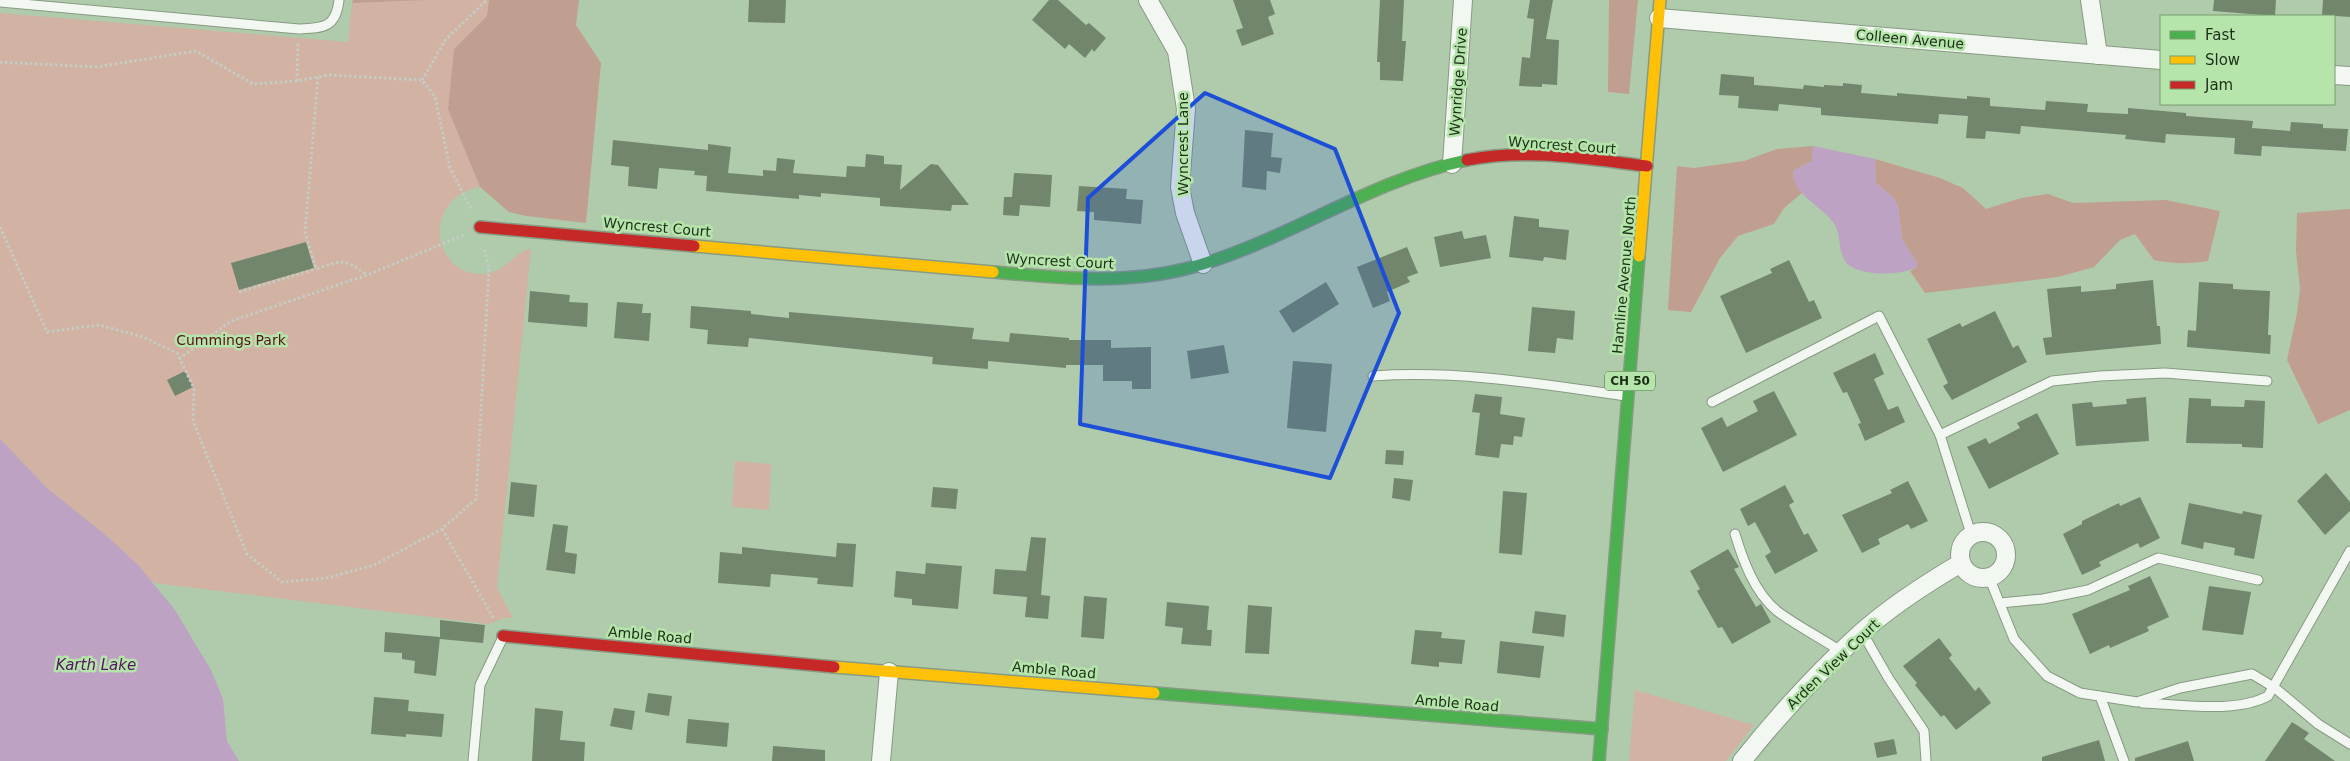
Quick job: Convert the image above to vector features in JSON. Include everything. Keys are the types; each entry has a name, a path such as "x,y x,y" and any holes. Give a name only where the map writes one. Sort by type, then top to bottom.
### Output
{"street":[{"name":"Wyncrest Lane","path":"1148,0 1177,51 1186,109 1180,187 1185,213 1203,264"},
{"name":"Wynridge Drive","path":"1452,164 1463,0"},
{"name":"Hamline Avenue North","path":"1599,761 1660,0"},
{"path":"2090,0 2098,55"},
{"name":"Colleen Avenue","path":"1659,18 2160,60"},
{"path":"2335,75 2350,76"},
{"name":"Wyncrest Court","path":"480,227 1078,280 1128,279 1168,273 1203,264 1239,251 1406,177 1481,156 1522,154 1647,166"},
{"path":"1988,532 2002,542 2005,558 1997,573 1989,577 1972,575 1961,563 1960,552 1963,542 1971,534 1988,532"},
{"name":"Arden View Court","path":"1742,761 1793,702 1862,632 1938,576 1961,563"},
{"name":"Amble Road","path":"504,636 888,672 1602,729"},
{"path":"881,761 888,672"}],"lane":[{"path":"0,2 299,29 320,28 331,23 338,11 339,0"},
{"path":"1712,402 1879,316 1940,435 1971,534"},
{"path":"1940,435 2052,381 2100,376 2165,373 2267,382"},
{"path":"1373,376 1440,374 1489,377 1629,397"},
{"path":"1735,534 1744,562 1755,583 1776,610 1842,652"},
{"path":"1989,577 2014,638 2047,676 2080,693 2137,702 2236,706 2258,702 2268,696 2275,688 2350,552"},
{"path":"2000,603 2043,599 2088,590 2158,558 2258,580"},
{"path":"1862,632 1889,679 1924,731 1926,761"},
{"path":"473,761 480,685 504,636"},
{"path":"2137,702 2180,688 2252,674 2275,688 2318,724 2350,744"},
{"path":"2100,696 2124,761"}],"path":[{"path":"422,80 446,39 487,0"},
{"path":"297,81 299,29"},
{"path":"0,62 96,66 196,51 253,84 297,81 328,75 422,80 435,97 450,168 480,227 490,269 476,499 442,528 374,565 327,578 282,582 247,554 193,422 194,388 176,353 143,336 99,325 47,332 0,227"},
{"path":"316,269 305,232 318,77"},
{"path":"179,358 231,321 367,275 447,243 480,227"},
{"path":"239,292 338,262 351,263 367,275"},
{"path":"442,528 504,636"}],"highlighted area":[{"path":"1205,93 1335,149 1399,313 1330,478 1080,424 1088,198"}],"green space":[{"name":"Cummings Park","path":"489,0 487,16 454,49 448,109 480,187 461,194 449,205 442,219 440,234 443,249 452,262 464,271 481,274 497,270 520,253 531,249 497,588 513,618 504,618 488,624 154,583 109,538 47,488 0,439 0,13 348,42 352,3"},
{"path":"735,461 771,464 769,510 732,507"},
{"path":"1635,690 1754,725 1726,761 1629,761"}],"shaded area":[{"path":"353,0 426,0 352,3"},
{"path":"489,0 579,0 576,25 601,63 586,223 526,216 509,212 480,187 448,109 454,49 487,16"},
{"path":"1609,0 1638,0 1629,94 1608,92"},
{"path":"1813,146 1812,161 1793,171 1793,177 1802,193 1784,208 1774,224 1738,236 1720,258 1691,312 1668,310 1677,166 1694,168 1744,161 1777,149"},
{"path":"1875,159 1940,178 1963,188 1986,209 2021,198 2048,194 2073,203 2166,200 2220,211 2208,261 2181,263 2154,260 2135,234 2120,240 2094,267 2058,277 1925,293 1910,271 1917,267 1917,263 1902,239 1898,206 1893,197 1876,183"},
{"path":"2350,209 2350,410 2318,424 2287,360 2300,289 2296,251 2297,213"}],"water":[{"path":"1813,146 1875,159 1876,183 1893,197 1898,206 1902,239 1917,263 1917,267 1901,272 1879,273 1858,270 1845,261 1835,225 1827,215 1802,193 1794,179 1793,171 1812,161"},
{"name":"Karth Lake","path":"0,439 47,488 109,538 138,565 175,610 211,670 223,699 227,741 239,761 0,761"}],"building":[{"path":"749,0 786,0 785,23 748,22"},
{"path":"1049,0 1058,0 1086,25 1089,23 1106,38 1094,52 1092,49 1085,58 1069,44 1065,49 1032,20"},
{"path":"1233,0 1270,0 1275,14 1268,17 1274,34 1242,46 1236,30 1243,28"},
{"path":"1380,0 1404,0 1402,41 1406,41 1403,81 1380,80 1380,62 1377,62"},
{"path":"1530,0 1553,0 1546,39 1559,40 1557,85 1542,84 1542,87 1519,86 1522,57 1530,58 1534,19 1527,18"},
{"path":"2214,0 2276,0 2275,15 2213,11"},
{"path":"2323,0 2350,0 2350,17 2322,15"},
{"path":"1721,74 1754,77 1754,85 1803,89 1804,85 1824,87 1824,85 1843,86 1843,83 1862,85 1861,93 1897,96 1897,93 1967,99 1967,96 1990,98 1990,106 2045,110 2046,101 2088,104 2087,112 2128,114 2128,108 2186,113 2186,116 2253,121 2252,128 2290,131 2291,122 2323,124 2323,128 2348,129 2346,151 2262,146 2261,156 2234,154 2235,138 2166,134 2165,143 2125,139 2126,135 2021,126 2020,134 1986,131 1985,139 1966,138 1968,116 1939,114 1938,124 1821,115 1821,108 1779,104 1778,111 1738,108 1739,96 1719,95"},
{"path":"1245,130 1273,133 1271,157 1282,158 1280,173 1267,171 1266,190 1242,187"},
{"path":"613,140 708,150 708,144 731,147 728,173 763,176 763,170 776,171 777,158 795,160 793,173 846,177 847,166 865,167 866,154 884,156 884,164 902,165 900,190 931,164 938,165 969,205 952,205 951,211 880,206 880,198 821,193 821,197 799,195 799,199 706,191 707,176 694,175 695,171 659,168 657,189 628,186 629,167 611,165"},
{"path":"1014,173 1052,175 1050,207 1020,205 1019,216 1003,215 1004,197 1012,197"},
{"path":"1079,186 1127,189 1126,199 1143,200 1141,224 1094,220 1094,212 1077,211"},
{"path":"1514,216 1539,219 1539,227 1569,230 1566,260 1544,257 1543,261 1509,257"},
{"path":"1462,231 1464,239 1486,235 1491,258 1440,267 1434,237"},
{"path":"306,242 314,268 239,290 231,263"},
{"path":"1407,247 1418,273 1407,277 1410,282 1387,292 1390,301 1373,308 1357,267"},
{"path":"1789,260 1809,302 1814,300 1822,318 1746,353 1720,296 1772,273 1770,269"},
{"path":"2153,280 2157,326 2160,326 2161,344 2046,355 2043,338 2052,337 2047,289 2081,286 2081,292 2116,289 2116,284"},
{"path":"1326,282 1339,304 1293,333 1279,311"},
{"path":"2199,282 2233,284 2233,289 2270,291 2268,335 2271,335 2270,354 2187,347 2188,330 2196,331"},
{"path":"530,291 570,295 569,302 588,303 587,327 528,322"},
{"path":"617,302 643,304 642,313 651,313 649,341 614,338"},
{"path":"691,306 751,311 751,314 789,318 789,312 974,328 972,339 1009,342 1010,333 1069,338 1069,340 1111,340 1111,348 1151,347 1151,389 1132,389 1132,381 1103,381 1103,365 1066,365 1066,368 988,361 988,369 932,364 933,357 749,338 748,347 707,344 708,330 690,328"},
{"path":"1532,307 1575,311 1573,340 1557,338 1555,353 1528,351"},
{"path":"1995,311 2013,348 2018,345 2027,362 1952,400 1943,386 1948,383 1927,339 1960,323 1962,327"},
{"path":"1224,345 1229,373 1191,379 1187,351"},
{"path":"1875,353 1884,374 1874,379 1888,410 1898,406 1905,422 1865,441 1858,424 1861,423 1847,392 1843,393 1833,373"},
{"path":"1293,361 1332,364 1326,432 1287,428"},
{"path":"185,371 193,387 175,396 167,380"},
{"path":"1774,391 1797,435 1723,472 1701,428 1722,417 1727,427 1758,411 1753,401"},
{"path":"1475,394 1502,397 1500,414 1525,418 1522,437 1514,436 1513,445 1501,444 1499,458 1475,455 1480,413 1472,412"},
{"path":"2146,397 2149,441 2076,446 2072,404 2092,402 2093,407 2127,404 2126,399"},
{"path":"2189,398 2211,399 2211,406 2244,407 2245,400 2265,401 2263,448 2242,447 2242,444 2186,443"},
{"path":"2037,413 2059,454 1989,489 1967,447 1986,438 1989,444 2020,428 2017,423"},
{"path":"1386,450 1404,451 1403,465 1385,464"},
{"path":"2326,473 2350,502 2350,511 2325,535 2297,501"},
{"path":"1394,478 1413,480 1410,501 1392,498"},
{"path":"1908,481 1928,521 1911,529 1908,524 1878,539 1880,544 1862,553 1842,515 1892,493 1890,490"},
{"path":"511,482 537,485 534,517 508,514"},
{"path":"1785,485 1794,502 1789,505 1804,535 1808,533 1818,551 1775,574 1765,556 1771,552 1755,522 1748,526 1740,509"},
{"path":"933,487 958,489 956,509 931,507"},
{"path":"1503,491 1527,493 1522,555 1499,553"},
{"path":"2140,497 2160,538 2140,548 2138,543 2099,562 2101,566 2082,575 2063,534 2082,524 2082,521 2119,503 2120,506"},
{"path":"2189,503 2242,514 2243,511 2262,515 2254,559 2234,555 2235,548 2204,542 2203,549 2181,544"},
{"path":"553,524 568,526 565,552 577,554 575,574 546,570"},
{"path":"1031,537 1046,538 1041,595 1050,596 1048,619 1025,617 1027,597 993,594 995,569 1026,571"},
{"path":"837,543 856,544 853,587 817,584 818,578 771,574 770,587 718,583 720,552 742,554 742,547 836,557"},
{"path":"1728,549 1739,567 1734,569 1756,607 1761,604 1771,622 1732,644 1722,627 1718,628 1697,591 1700,589 1690,571"},
{"path":"926,563 962,566 958,609 912,605 912,599 894,597 896,571 925,574"},
{"path":"2150,576 2169,617 2147,627 2149,631 2110,648 2109,645 2090,654 2072,614 2130,590 2128,586"},
{"path":"2209,586 2251,592 2243,635 2202,630"},
{"path":"1084,596 1107,598 1104,639 1081,637"},
{"path":"1167,602 1209,606 1207,630 1212,630 1211,646 1181,644 1183,628 1165,626"},
{"path":"1248,605 1272,607 1269,654 1245,653"},
{"path":"1535,611 1566,615 1564,637 1532,633"},
{"path":"440,620 485,625 483,643 440,639"},
{"path":"1415,630 1442,632 1441,638 1465,640 1462,664 1439,662 1439,667 1411,664"},
{"path":"385,632 440,637 436,676 414,673 415,661 402,659 402,653 384,652"},
{"path":"1939,638 1952,655 1949,658 1975,691 1979,687 1991,703 1956,730 1944,715 1941,717 1915,685 1917,683 1903,666"},
{"path":"1500,641 1544,646 1540,678 1497,673"},
{"path":"648,693 672,696 669,716 645,712"},
{"path":"374,697 409,700 408,711 444,714 442,737 406,734 406,737 371,734"},
{"path":"535,708 563,711 560,740 585,742 584,761 532,761"},
{"path":"614,708 635,711 632,730 610,726"},
{"path":"688,719 729,723 727,747 686,743"},
{"path":"2292,722 2309,733 2304,739 2335,761 2265,761"},
{"path":"1894,739 1897,754 1877,758 1874,743"},
{"path":"2099,740 2105,761 2042,761 2042,757"},
{"path":"2188,741 2194,761 2135,761 2135,758"},
{"path":"773,746 825,750 825,761 772,761"}],"traffic: fast":[{"path":"993,272 1091,279 1140,277 1189,268 1259,243 1395,182 1467,160"},
{"path":"1599,761 1639,256"},
{"path":"1154,693 1602,729"}],"traffic: slow":[{"path":"1639,256 1660,0"},
{"path":"694,246 993,272"},
{"path":"834,667 1154,693"}],"traffic: jam":[{"path":"1467,160 1512,155 1534,155 1647,166"},
{"path":"480,227 694,246"},
{"path":"503,636 834,667"}]}
